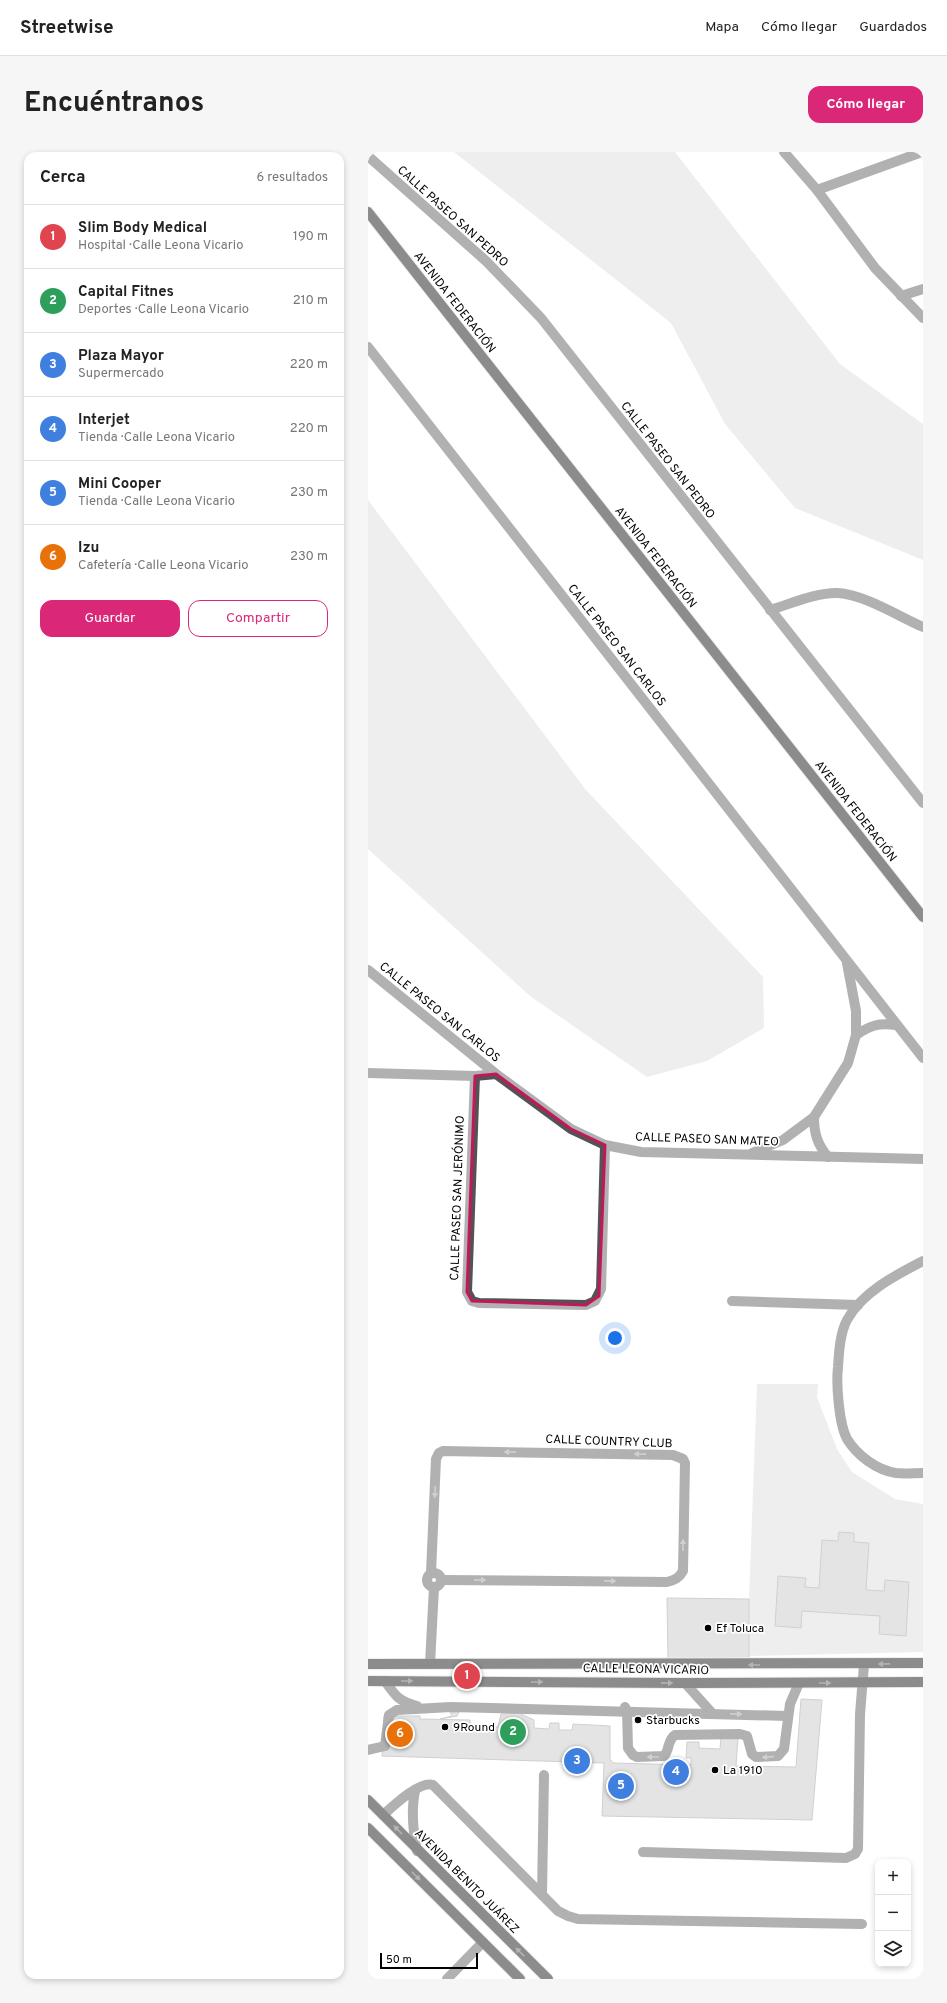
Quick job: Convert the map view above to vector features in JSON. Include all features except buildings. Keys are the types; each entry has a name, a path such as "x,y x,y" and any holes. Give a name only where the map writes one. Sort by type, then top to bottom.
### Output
{"main road":[{"name":"AVENIDA FEDERACIÓN","path":"368,212 923,917"},
{"name":"CALLE LEONA VICARIO","path":"368,1664 923,1663"},
{"path":"619,1682 620,1664"},
{"name":"CALLE LEONA VICARIO","path":"368,1681 864,1684 923,1682"},
{"name":"AVENIDA BENITO JUÁREZ","path":"368,1800 417,1851 548,1979"},
{"path":"368,1828 520,1979"}],"street":[{"path":"784,152 817,190 875,268 923,318"},
{"path":"817,190 922,152"},
{"name":"CALLE PASEO SAN PEDRO","path":"368,156 486,261 541,318 923,803"},
{"path":"901,296 923,289"},
{"name":"CALLE PASEO SAN CARLOS","path":"368,347 923,1058"},
{"path":"770,610 822,595 838,593 855,596 923,627"},
{"name":"CALLE PASEO SAN CARLOS","path":"747,1155 783,1140 814,1117 848,1063 856,1035 856,1011 846,959"},
{"name":"CALLE PASEO SAN CARLOS","path":"368,970 496,1074"},
{"path":"856,1035 870,1026 882,1024 896,1025"},
{"path":"368,1073 475,1076 496,1074"},
{"name":"CALLE PASEO SAN MATEO","path":"496,1074 571,1129 605,1145 641,1152 923,1159"},
{"name":"CALLE PASEO SAN JERÓNIMO","path":"475,1076 467,1292 472,1301 479,1303 586,1305 595,1301 601,1289 605,1145"},
{"path":"814,1117 814,1132 819,1147 828,1157"},
{"path":"923,1261 878,1288 858,1305 847,1320 840,1345 837,1377 840,1412 847,1438 864,1458 878,1467 895,1473 923,1473"},
{"path":"732,1301 858,1305"},
{"name":"CALLE COUNTRY CLUB","path":"443,1451 673,1455 683,1459 685,1463 683,1571 680,1577 675,1580 667,1582 438,1583 438,1574 431,1573 436,1459 443,1451"},
{"path":"430,1664 438,1583"},
{"path":"643,1852 846,1858 855,1854 858,1849 860,1714 864,1684 864,1664"},
{"path":"385,1681 402,1702 425,1709"},
{"path":"685,1683 712,1713"},
{"path":"588,1705 623,1706 627,1711 628,1748 632,1755 637,1757 664,1756 668,1750 670,1741 675,1735 740,1734 747,1736 751,1751 756,1757 778,1756 784,1750 787,1716 792,1696 799,1683"},
{"path":"368,1750 385,1746 391,1713 397,1710 451,1706 787,1716"},
{"path":"542,1895 544,1775"},
{"path":"383,1815 414,1791 426,1784 432,1785 558,1911 578,1919 862,1924"},
{"path":"414,1791 414,1826 417,1851"},
{"path":"447,1979 484,1942"}],"highlighted area":[{"path":"496,1074 571,1129 605,1145 599,1296 586,1305 472,1301 467,1292 475,1076"}],"shaded area":[{"path":"454,152 675,152 840,364 923,424 923,560 795,508 725,424 671,323"},
{"path":"368,500 586,790 763,977 764,1028 707,1061 647,1077 530,996 368,849"},
{"path":"757,1384 818,1384 817,1397 837,1449 852,1472 895,1499 923,1504 923,1652 749,1656 749,1599"}],"place":[{"name":"Ef Toluca","path":"708,1628"},
{"name":"Slim Body Medical","path":"467,1676"},
{"name":"Starbucks","path":"638,1720"},
{"name":"9Round","path":"445,1727"},
{"name":"Capital Fitnes","path":"513,1732"},
{"name":"Izu","path":"400,1734"},
{"name":"Plaza Mayor","path":"577,1761"},
{"name":"La 1910","path":"715,1770"},
{"name":"Interjet","path":"676,1772"},
{"name":"Mini Cooper","path":"621,1786"}]}
